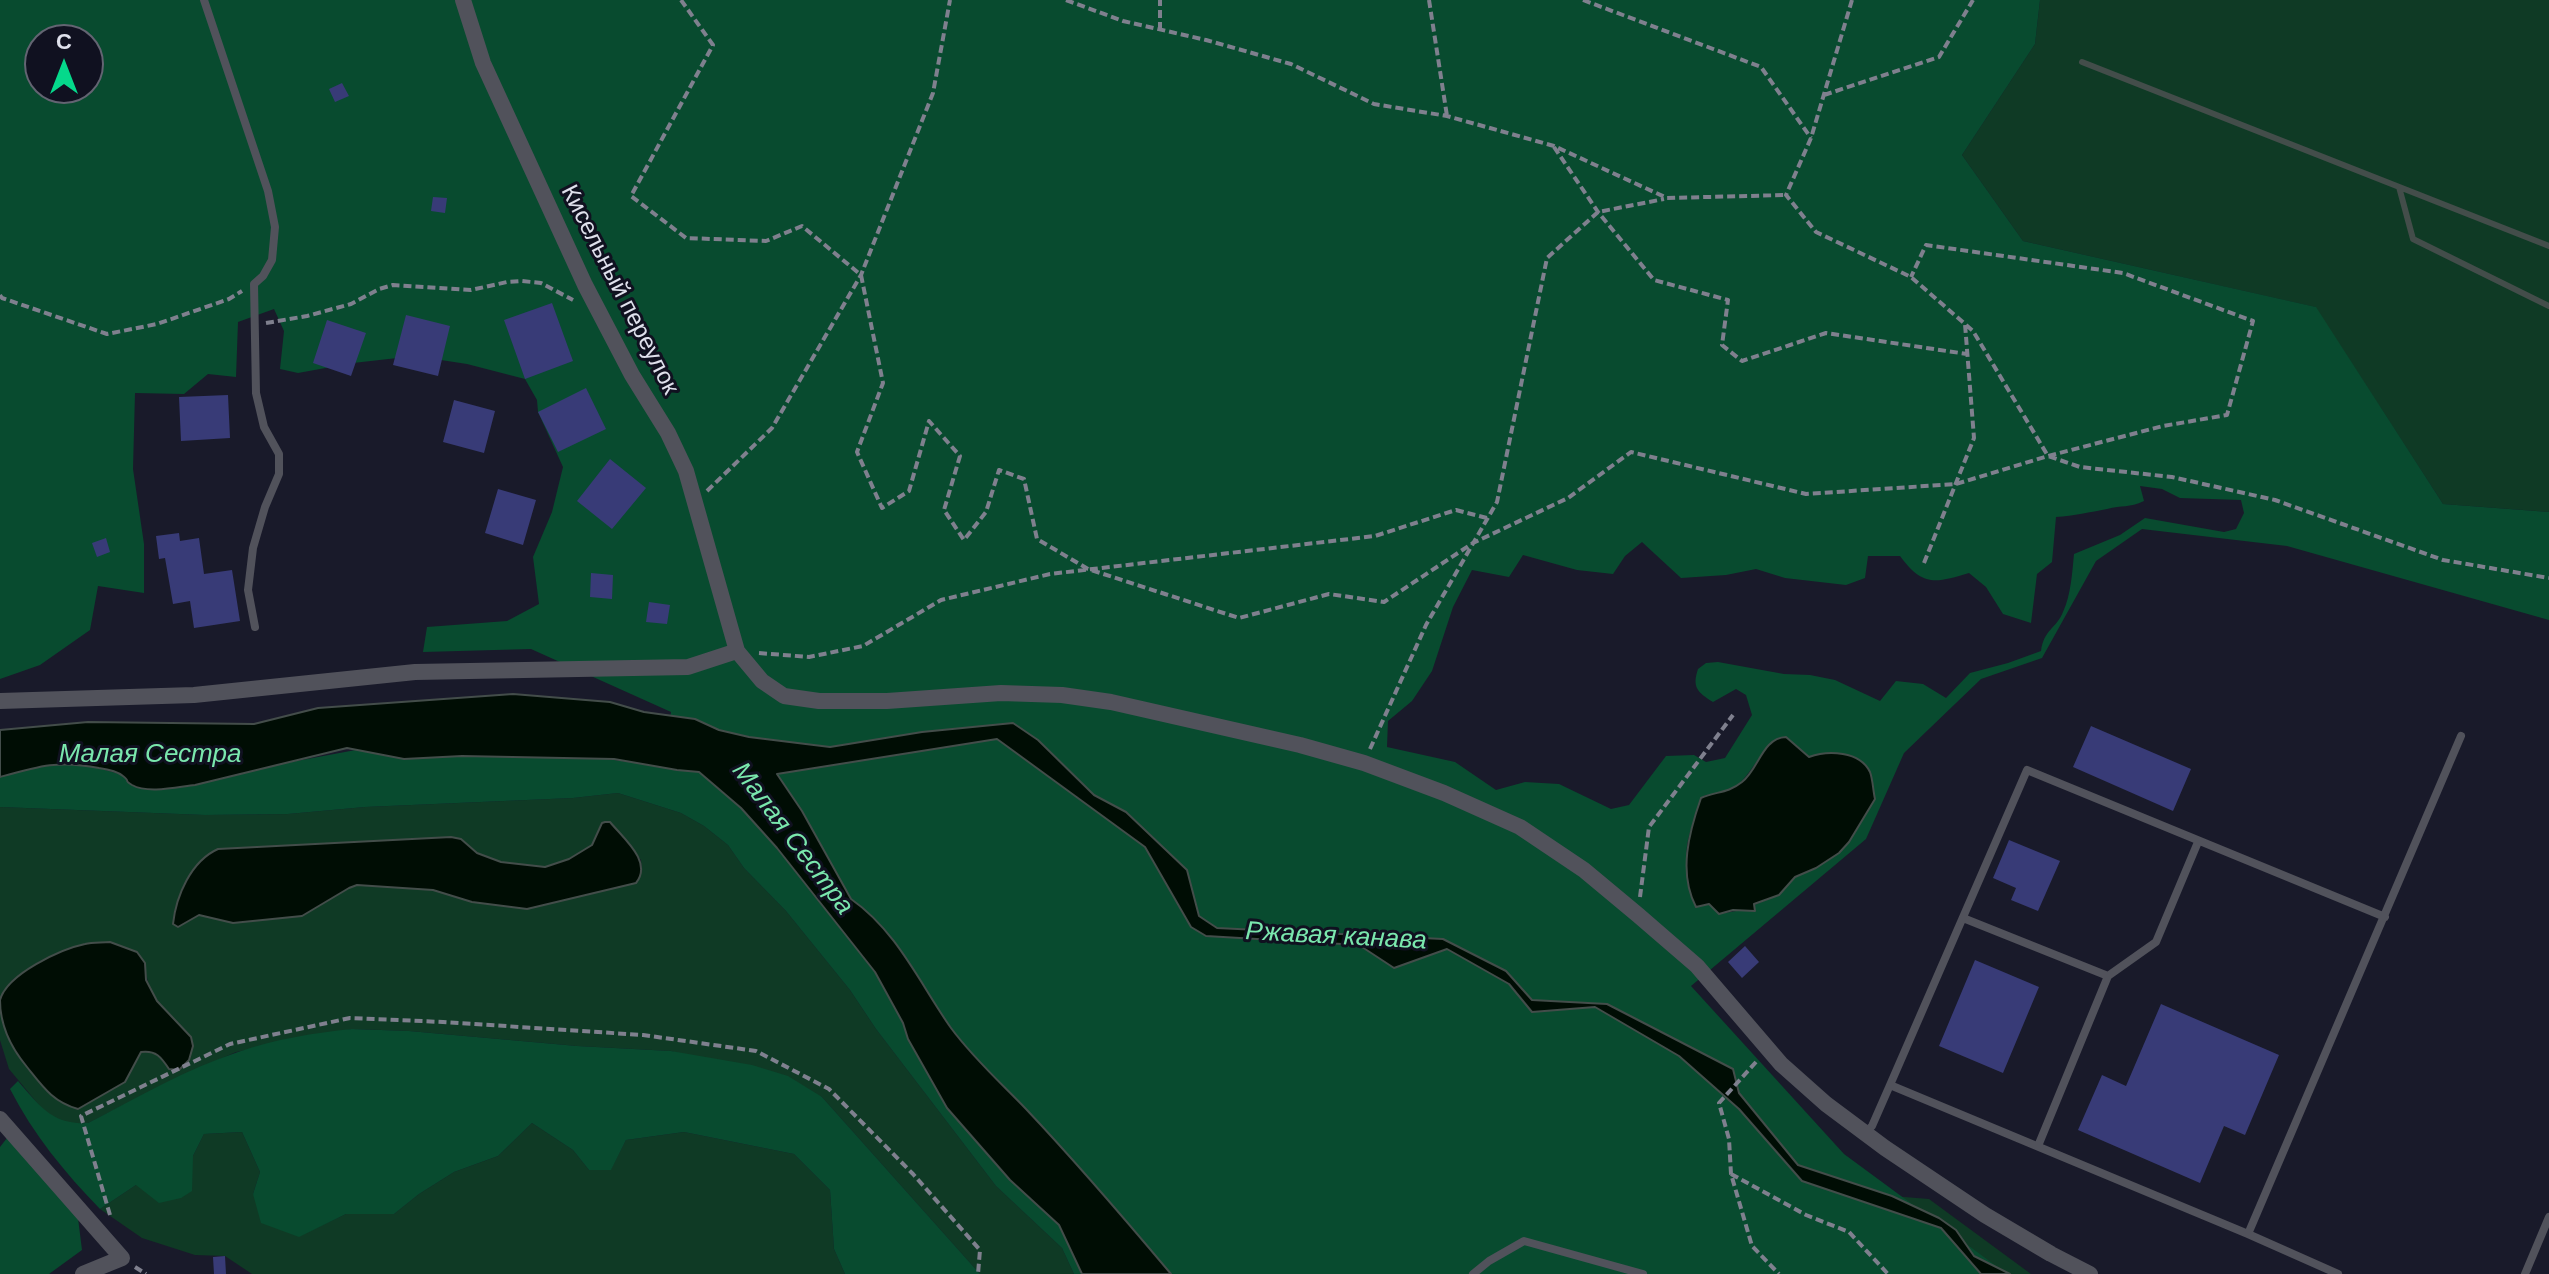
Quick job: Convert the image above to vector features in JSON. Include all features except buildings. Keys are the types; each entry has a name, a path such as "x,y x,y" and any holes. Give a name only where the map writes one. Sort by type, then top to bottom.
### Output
{"street":[{"name":"Кисельный переулок","path":"463,0 483,63 597,310 668,433 686,471 737,651"},
{"path":"0,701 194,695 415,672 688,667 737,651 762,681 784,696 819,701 887,701 1001,693 1062,695 1111,702 1243,731 1364,763 1444,793 1520,827 1584,870 1697,966 1768,1048 1826,1104 1985,1215 2090,1274"},
{"path":"0,1119 122,1258 83,1274"}],"lane":[{"path":"204,0 268,191 275,227 272,260 254,284 256,393 264,427 279,454 279,474 253,548 248,590 255,627"},
{"path":"2248,1234 2461,736"},
{"path":"1865,1133 1872,1126 2027,770 2385,917"},
{"path":"2038,1146 2108,976 2156,942 2198,842"},
{"path":"1963,918 2108,976"},
{"path":"1890,1085 2338,1274"},
{"path":"2525,1274 2549,1217"},
{"path":"1473,1274 1524,1241 1643,1274"}],"path":[{"path":"681,0 713,45 631,196 686,238 766,241 802,226 861,275 883,383 857,452 882,508 909,491 929,421 960,456 944,510 964,540 986,512 999,470 1024,479 1037,539 1088,569 1239,618 1329,594 1384,602 1473,543 1568,498 1631,452 1806,494 1956,484 2163,426 2227,415 2253,321 2123,273 1926,245 1911,277"},
{"path":"695,503 772,428 861,275 933,93 950,0"},
{"path":"1066,0 1123,21 1291,64 1374,104 1447,116 1554,146 1667,198"},
{"path":"1160,0 1160,30"},
{"path":"1429,0 1447,116"},
{"path":"1583,0 1761,67 1811,138"},
{"path":"1786,195 1811,138 1852,0"},
{"path":"1824,95 1939,57 1973,0"},
{"path":"1554,146 1598,212 1654,280 1728,300 1722,345 1742,361 1826,333 1967,354"},
{"path":"1364,763 1426,625 1497,502 1547,258 1598,212 1667,198 1786,195"},
{"path":"1786,195 1816,232 1911,277 1973,331 2048,456 2080,467 2172,477 2275,500 2443,560 2549,578"},
{"path":"254,326 351,304 393,285 471,290 507,282 541,283 597,310"},
{"path":"0,295 107,334 157,324 229,299 254,284"},
{"path":"1924,563 1974,438 1965,324"},
{"path":"737,651 809,657 863,646 941,600 1050,574 1375,536 1456,510 1487,518"},
{"path":"1638,915 1649,827 1733,715"},
{"path":"110,1215 81,1116 230,1044 350,1018 643,1035 756,1051 829,1089 913,1174 980,1250 978,1274"},
{"path":"1768,1048 1719,1103 1729,1139 1731,1174 1752,1246 1779,1274"},
{"path":"1731,1174 1806,1215 1849,1232 1888,1274"}],"green space":[{"path":"0,0 2040,0 2035,44 1962,155 2023,241 2316,307 2443,504 2549,512 2549,620 2287,546 2142,529 2096,561 2042,658 1981,679 1904,753 1866,839 1691,986 1844,1154 2007,1274 1074,1274 1062,1248 996,1186 876,1029 850,990 786,911 744,868 728,845 681,813 618,793 288,814 205,815 0,807 0,776 66,759 162,786 388,744 558,752 664,767 671,712 531,649 423,652 427,627 507,621 539,604 533,557 552,512 563,467 538,412 537,400 525,379 467,364 415,356 298,373 280,369 284,331 274,309 238,322 236,377 208,374 184,394 135,393 133,469 144,544 144,593 98,586 90,630 40,665 0,679","holes":["2140,486 2162,489 2180,498 2241,500 2244,513 2236,529 2224,532 2145,518 2120,535 2074,554 2066,605 2045,638 2041,651 1970,673 1946,698 1923,684 1896,681 1880,701 1835,680 1718,662 1706,663 1696,675 1700,692 1713,702 1736,689 1746,695 1752,715 1725,758 1706,762 1694,755 1666,756 1629,805 1611,809 1559,784 1525,782 1496,790 1455,762 1387,747 1388,721 1412,701 1432,671 1453,607 1472,570 1509,577 1523,555 1577,570 1613,574 1625,556 1642,542 1681,578 1756,569 1785,578 1846,585 1865,578 1868,556 1900,556 1916,573 1930,580 1969,573 1986,587 2003,614 2031,623 2037,574 2052,562 2056,517 2130,506 2144,501","1786,737 1809,757 1834,754 1859,760 1858,828 1839,853 1795,877 1779,895 1742,910 1719,914 1696,879 1687,857 1695,817 1705,795 1732,789 1744,779 1762,754"]},
{"path":"2040,0 2549,0 2549,512 2443,504 2315,307 2023,241 1962,155 2035,44"},
{"path":"618,793 681,813 728,845 744,868 786,911 850,990 876,1029 996,1186 1062,1248 1074,1274 980,1274 822,1097 671,1051 352,1029 236,1052 88,1123 73,1124 57,1120 44,1111 9,1069 0,1040 0,807 205,815 288,814 365,807 573,798","holes":["601,823 610,823 641,860 642,872 472,902 433,890 357,885 302,916 233,923 199,915 173,924 186,880 200,862 218,849 451,837 461,839 477,853 501,862 545,867 569,859 593,845","85,944 145,963 154,995 191,1037 169,1069 158,1055 141,1052 125,1082 78,1109 12,980 40,961"]},
{"path":"352,1029 671,1051 752,1065 788,1076 822,1097 980,1274 845,1274 834,1249 830,1190 794,1154 684,1132 626,1140 611,1170 589,1170 573,1150 532,1123 498,1156 454,1172 394,1214 346,1214 299,1237 261,1223 253,1194 260,1172 242,1132 204,1134 193,1156 192,1191 181,1198 159,1203 136,1185 100,1209 50,1152 10,1089 18,1081 40,1106 56,1117 88,1123 181,1075 238,1052 295,1037"},
{"path":"532,1123 573,1150 589,1170 611,1169 626,1140 684,1132 794,1154 830,1190 834,1249 845,1274 252,1274 225,1256 195,1255 142,1238 100,1209 136,1185 193,1156 204,1134 242,1132 260,1172 253,1194 299,1236 346,1214 394,1214 454,1172 498,1156"},
{"path":"7,1138 78,1218 82,1250 49,1274 0,1274 0,1147"},
{"path":"1892,1196 1929,1199 2031,1274 2010,1274 1974,1256 1939,1218"}],"water":[{"path":"513,694 610,702 644,712 695,719 719,730 749,737 830,747 922,732 1013,723 1038,740 1094,795 1126,812 1187,870 1199,916 1217,928 1443,939 1506,971 1532,1000 1607,1004 1733,1069 1739,1093 1798,1165 1892,1196 1939,1218 1956,1230 1974,1256 2010,1274 1981,1274 1941,1228 1802,1181 1739,1109 1679,1056 1595,1007 1532,1012 1509,984 1447,949 1394,968 1359,945 1206,936 1191,927 1145,847 997,739 777,774 802,811 851,899 895,942 960,1039 1063,1149 1171,1274 1082,1274 1059,1225 1010,1180 947,1108 875,972 777,848 741,808 699,772 614,759 462,756 404,759 347,748 195,785 163,789 139,788 115,772 72,764 38,767 0,777 0,730 88,722 254,724 318,708"},
{"path":"1786,737 1809,757 1834,753 1859,760 1870,772 1875,799 1839,853 1795,877 1779,895 1754,904 1755,911 1733,910 1719,914 1709,904 1696,907 1688,880 1687,852 1701,798 1731,789 1742,782 1766,748"},
{"path":"605,822 610,822 635,851 641,867 636,883 527,909 472,902 433,890 357,885 302,916 233,923 199,915 178,927 173,924 186,880 200,862 218,849 451,837 461,839 477,853 501,862 545,867 569,859 592,845"},
{"path":"110,942 137,952 145,963 146,980 157,1001 191,1037 193,1046 189,1060 179,1070 169,1069 154,1053 141,1052 125,1082 78,1109 49,1093 22,1060 5,1028 0,1000 13,981 49,957 85,944"}],"waterway":[{"path":"2082,62 2549,246"},
{"path":"2399,187 2413,239 2549,306"}],"water label":[{"name":"Малая Сестра","path":"150,755"},
{"name":"Малая Сестра","path":"792,839"},
{"name":"Ржавая канава","path":"1336,937"}]}
